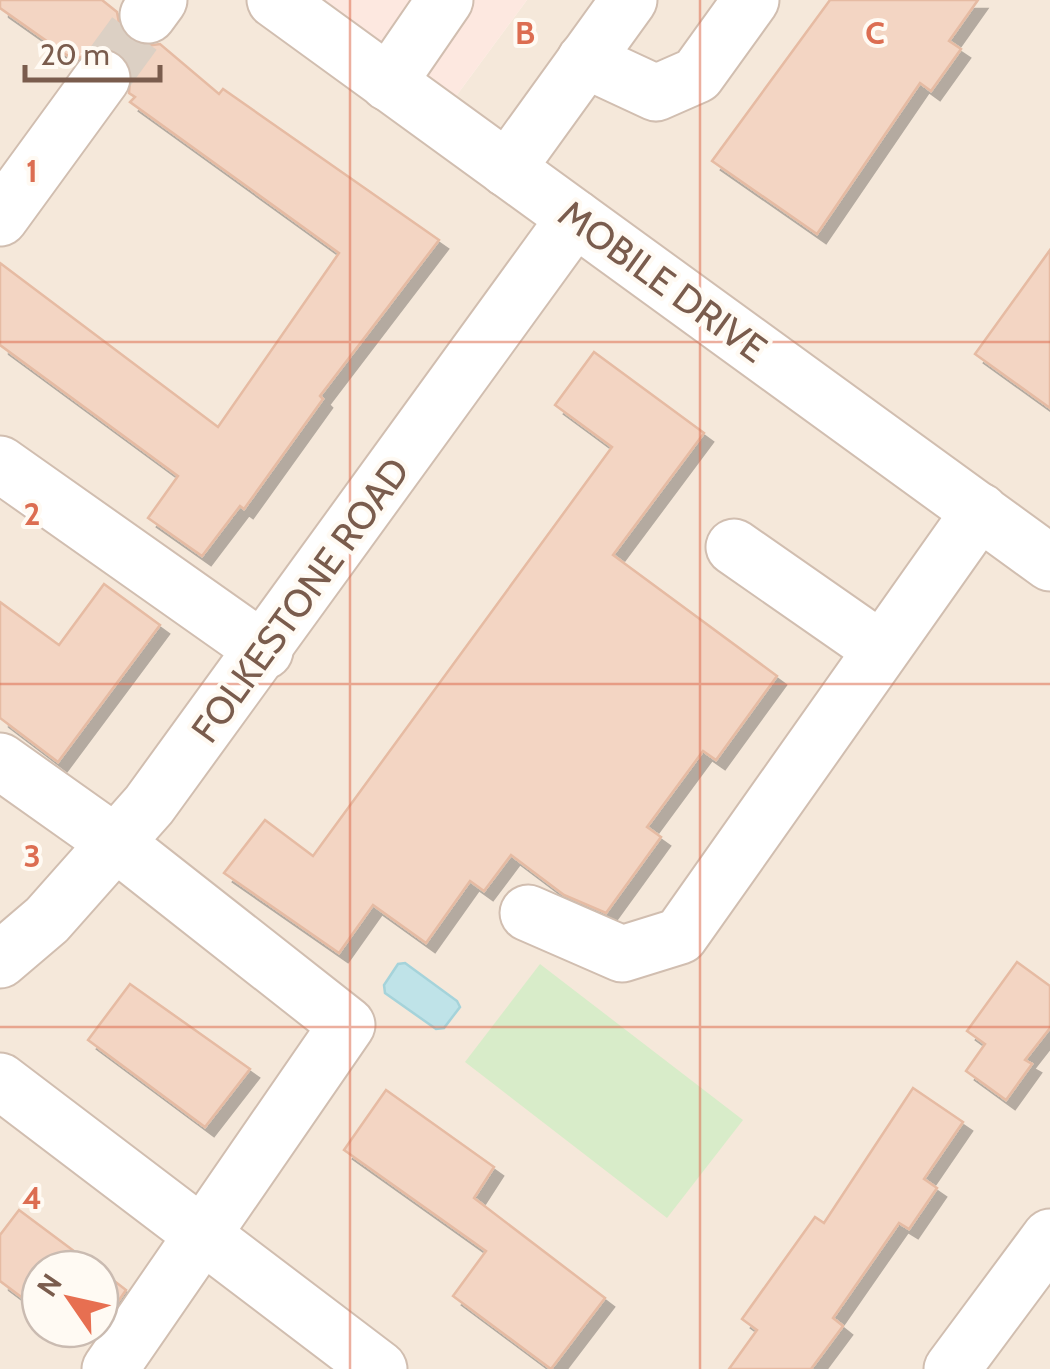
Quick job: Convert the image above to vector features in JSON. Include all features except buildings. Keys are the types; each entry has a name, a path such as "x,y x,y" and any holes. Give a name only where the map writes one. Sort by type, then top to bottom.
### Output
{"street":[{"name":"MOBILE DRIVE","path":"276,0 1050,563"},
{"path":"388,83 445,0"},
{"path":"506,169 629,0"},
{"path":"585,60 656,93 697,75 751,0"},
{"path":"0,218 102,78"},
{"name":"FOLKESTONE ROAD","path":"0,960 47,920 117,844 265,650 575,218"},
{"path":"0,464 265,650"},
{"path":"528,914 622,954 680,936 879,648 980,511"},
{"path":"734,547 879,648"},
{"path":"0,761 117,844 347,1025 110,1369"},
{"path":"0,1081 378,1369"},
{"path":"952,1369 1050,1236"}],"shaded area":[{"path":"0,0 269,0 437,122 527,0 1050,0 1050,1369 0,1369"},
{"path":"269,0 527,0 437,122"}],"green space":[{"path":"540,964 743,1120 667,1218 465,1062"}],"water":[{"path":"405,963 457,1001 460,1007 444,1028 436,1029 385,993 384,985 398,964"}],"tunnel":[{"path":"102,78 148,15"}]}
